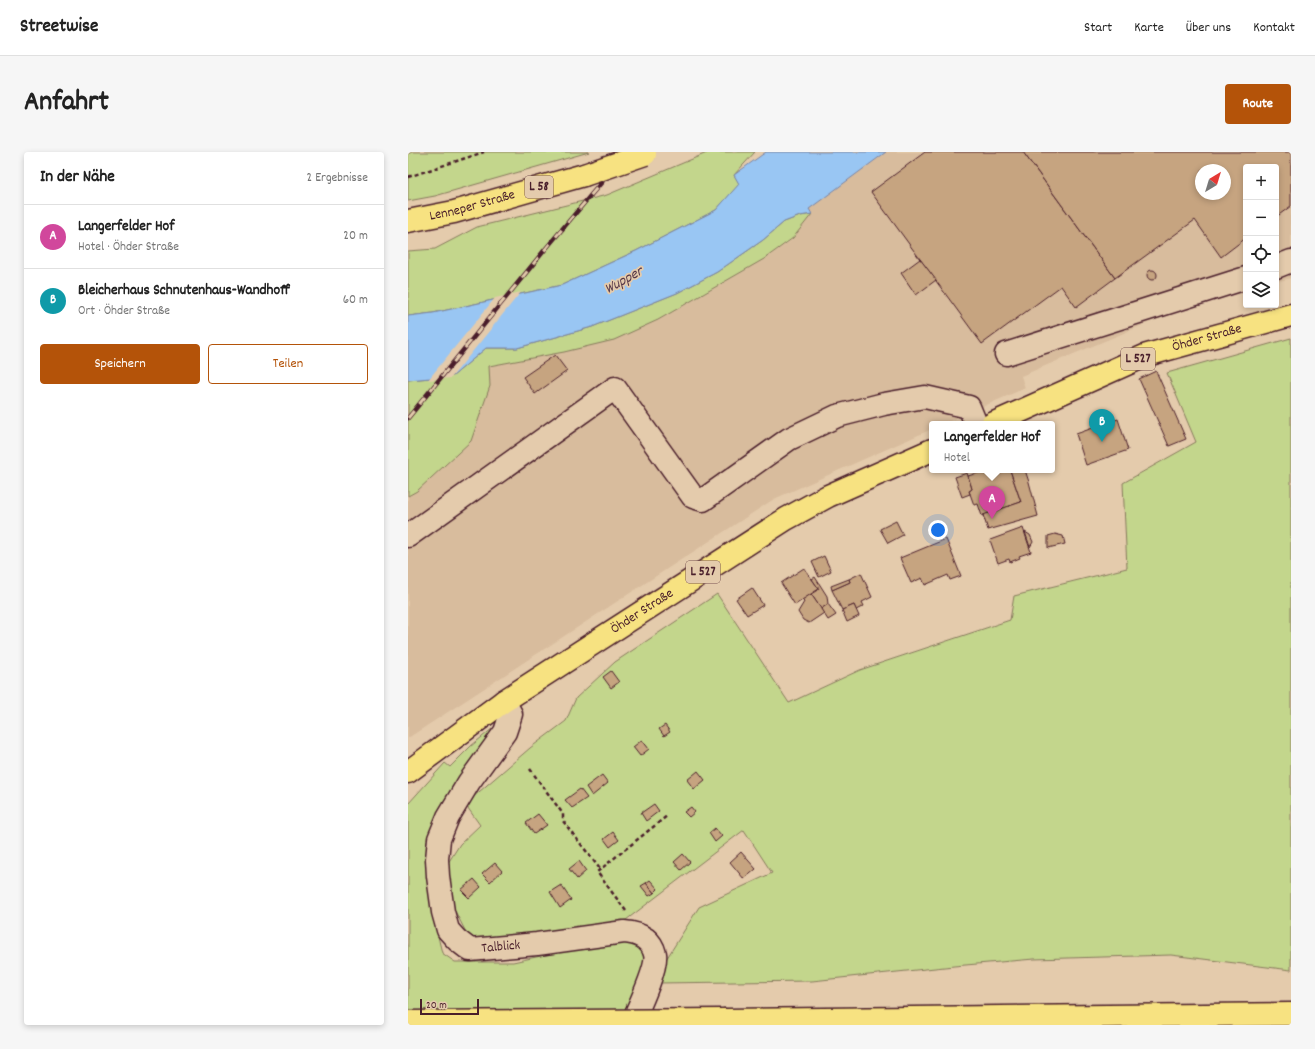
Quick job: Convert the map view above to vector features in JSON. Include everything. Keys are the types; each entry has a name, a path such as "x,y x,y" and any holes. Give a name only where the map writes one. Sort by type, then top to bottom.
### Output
{"main road":[{"name":"Lenneper Straße","path":"408,221 454,212 584,175 647,153"},
{"name":"Öhder Straße","path":"999,421 1147,355 1291,315"},
{"name":"Öhder Straße","path":"408,772 504,701 786,519 828,496 929,451"},
{"path":"408,1022 1291,1014"}],"street":[{"path":"1279,266 1291,261"},
{"path":"1006,354 1243,279"},
{"path":"408,536 616,388 693,496 703,500 789,439 837,416 884,404 925,397 969,407 975,421"},
{"name":"Talblick","path":"504,701 511,714 505,732 469,782 448,817 439,839 437,859 438,876 443,912 448,930 457,940 470,950 537,944 624,932 634,933"},
{"path":"631,1025 653,969 655,954 647,940 634,933"}],"path":[{"path":"408,177 484,152"},
{"path":"530,769 563,814 563,822 600,869"},
{"path":"634,933 630,917 597,872 668,816"}],"shaded area":[{"path":"886,152 1291,152 1291,278 1279,281 1279,164 1243,164 1243,292 1174,312 1021,376 1025,388 950,421 929,421 929,430 774,499 408,738 408,496 417,491 490,386 488,366 564,352 658,320 764,259 793,239 808,209"}],"green space":[{"path":"412,152 589,152 435,196 408,201 408,154"},
{"path":"709,152 755,152 734,175 740,184 716,210 636,251 562,285 433,313 408,316 408,251 435,249 477,227 607,195"},
{"path":"812,214 793,238 764,259 658,320 614,340 564,352 489,366 490,386 471,441 417,491 408,496 408,380 453,376 486,348 517,348 592,327 677,293 717,272 763,240 784,222 800,216"},
{"path":"1291,338 1291,970 1171,955 1034,959 812,981 658,983 665,961 699,907 772,873 744,830 626,920 587,928 494,941 469,938 455,911 448,882 448,863 460,844 480,825 465,804 530,748 566,721 576,698 615,662 717,594 789,703 860,670 1010,620 1014,596 1127,568 1123,483 1196,442 1167,373"},
{"path":"498,724 429,857 434,920 442,953 455,962 513,962 624,938 636,940 649,960 627,1025 408,1025 408,804 445,763 450,767 471,746"}],"water":[{"name":"Wupper","path":"766,152 886,152 809,209 812,214 800,216 784,222 763,240 717,272 677,293 592,327 517,348 486,348 453,376 408,380 408,316 433,313 562,285 636,251 716,210 739,184 734,175"}],"pier":[{"path":"521,292 451,378 428,380 495,298"}],"building":[{"path":"925,152 1023,152 1115,278 1076,307 1061,286 982,344 871,192"},
{"path":"1023,152 1291,152 1291,206 1279,215 1279,164 1243,164 1243,240 1221,257 1195,220 1115,278"},
{"path":"920,259 936,280 916,295 901,273"},
{"path":"1152,270 1157,275 1152,280 1147,275"},
{"path":"555,355 567,371 535,394 523,377"},
{"path":"1156,371 1186,439 1169,446 1139,379"},
{"path":"1118,419 1128,450 1086,465 1076,434"},
{"path":"967,473 972,489 969,491 970,494 962,497 955,477"},
{"path":"978,473 1011,473 1021,502 982,516 978,504 974,505 969,491 972,489 968,476"},
{"path":"1011,473 1026,473 1038,516 988,530 983,515 1021,502"},
{"path":"896,521 903,535 888,543 880,529"},
{"path":"1023,528 1031,552 1019,556 1020,558 1010,562 1009,559 998,563 990,540"},
{"path":"1025,532 1030,535 1033,542 1030,547"},
{"path":"1055,534 1063,536 1065,544 1048,548 1048,536"},
{"path":"946,539 961,576 950,580 948,575 925,585 922,578 911,583 900,558"},
{"path":"824,556 831,571 819,577 812,562"},
{"path":"804,568 819,589 795,605 781,583"},
{"path":"861,573 872,597 862,602 864,606 856,610 854,605 842,610 832,590 850,582 849,579"},
{"path":"815,577 827,596 828,604 821,609 811,594 819,589 812,579"},
{"path":"849,579 850,582 832,590 831,586"},
{"path":"752,588 763,605 747,615 736,599"},
{"path":"811,594 824,613 809,623 803,620 798,612 804,602 802,600"},
{"path":"828,604 836,615 828,620 821,609"},
{"path":"854,605 859,616 847,622 842,610"},
{"path":"611,671 619,682 611,688 603,677"},
{"path":"665,725 670,732 664,736 659,729"},
{"path":"642,740 649,749 640,756 633,747"},
{"path":"698,771 705,780 694,789 687,780"},
{"path":"602,775 608,783 592,796 586,787"},
{"path":"580,789 587,798 572,808 565,800"},
{"path":"654,804 659,811 646,821 641,813"},
{"path":"691,807 695,812 689,817 684,812"},
{"path":"538,814 547,825 534,834 526,823"},
{"path":"715,828 722,836 715,842 709,833"},
{"path":"613,832 619,840 610,847 604,839"},
{"path":"741,852 756,869 744,879 730,862"},
{"path":"683,854 690,862 681,870 674,862"},
{"path":"579,861 586,871 577,879 569,869"},
{"path":"495,863 502,871 490,882 482,874"},
{"path":"474,879 481,887 469,898 461,890"},
{"path":"650,880 658,889 654,893 646,883"},
{"path":"646,883 654,893 649,896 641,886"},
{"path":"561,885 571,900 560,908 550,892"}],"railway":[{"path":"408,418 543,252 627,152"}],"place":[{"name":"Bleicherhaus Schnutenhaus-Wandhoff","path":"1102,442"},
{"name":"Langerfelder Hof","path":"992,519"}]}
